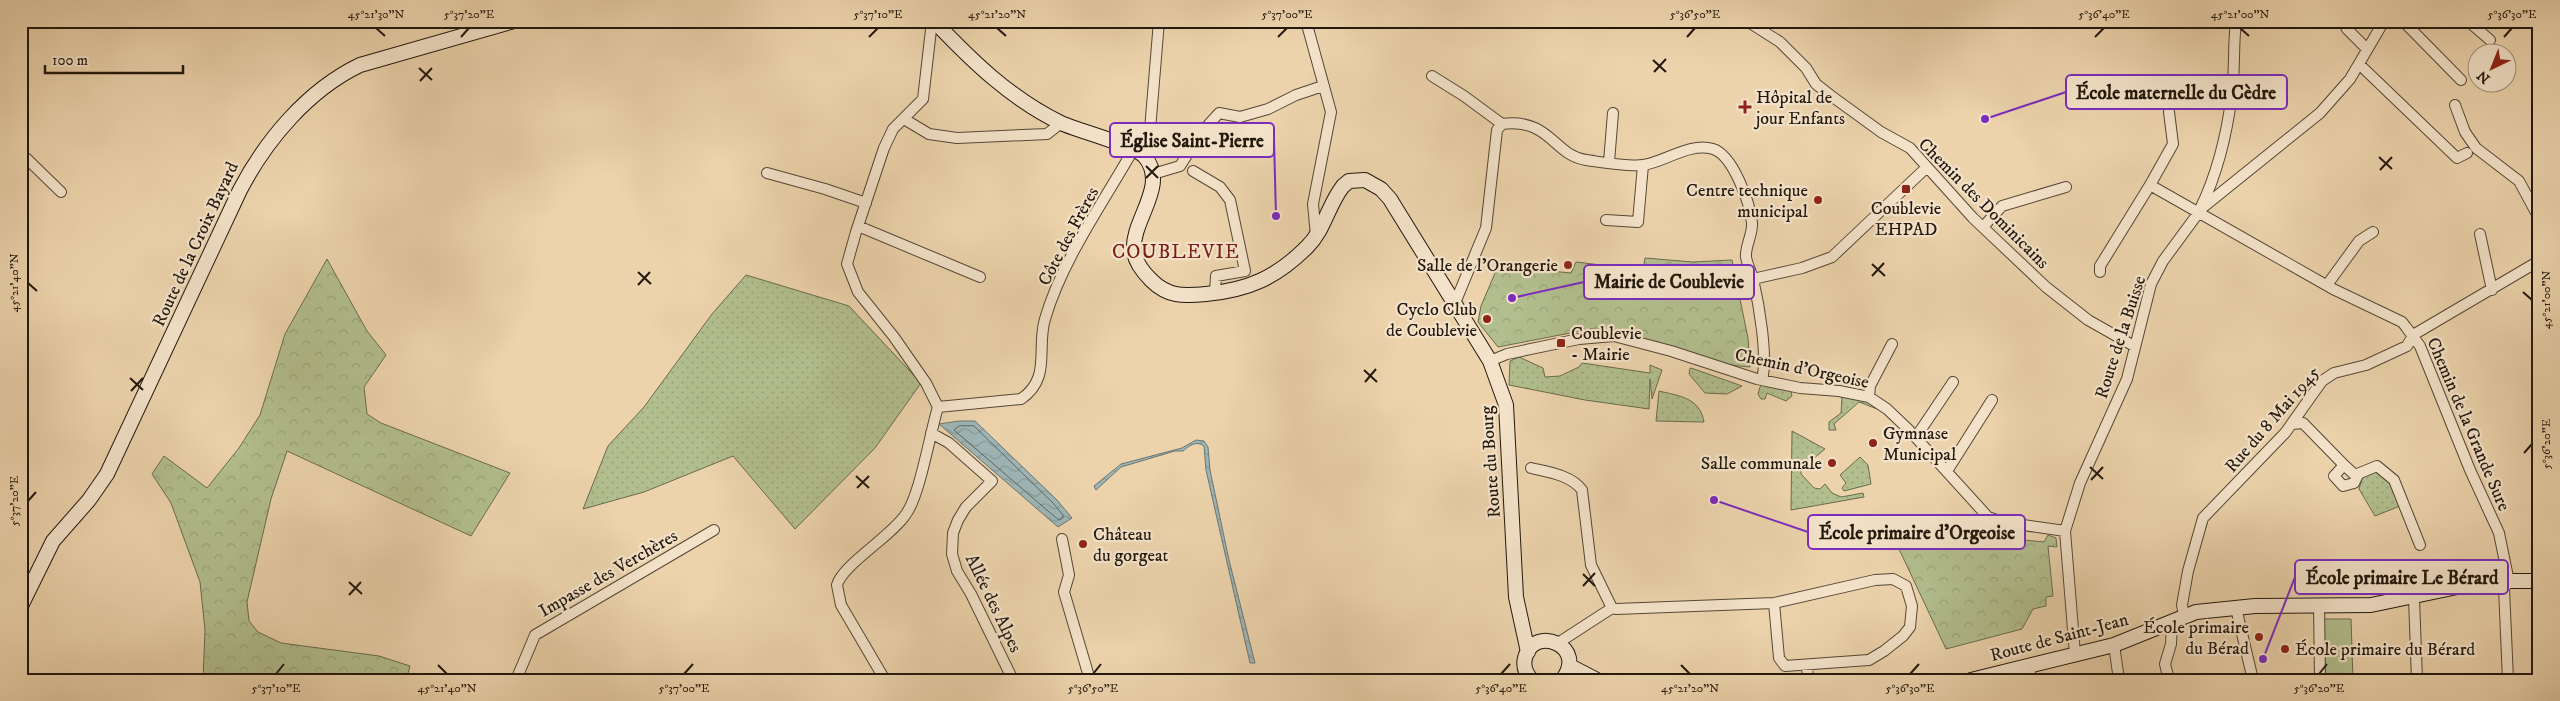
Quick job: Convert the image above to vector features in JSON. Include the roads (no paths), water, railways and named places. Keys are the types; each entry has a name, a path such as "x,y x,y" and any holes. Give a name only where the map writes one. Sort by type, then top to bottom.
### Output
{"main road":[{"name":"Route de la Croix Bayard","path":"21,606 54,541 89,500 108,474 240,190 263,150 316,94 346,72 360,65 514,21"},
{"path":"933,21 1003,87 1061,123 1140,154 1153,174"},
{"name":"Route du Bourg","path":"1153,174 1150,196 1135,241 1136,257 1141,268 1158,287 1168,294 1186,296 1234,291 1260,282 1290,262 1316,236 1343,186 1358,179 1374,183 1390,199 1490,361 1506,405 1515,548 1519,597 1523,616 1530,629 1567,653 1570,666"},
{"name":"Route du Bourg","path":"1515,548 1516,597 1528,652 1525,661 1527,677"},
{"name":"Route de Saint-Jean","path":"1972,680 2030,673 2074,654 2114,645 2178,619 2236,608 2371,605 2414,598 2486,582 2539,580"},
{"path":"1528,652 1532,646 1551,642"},
{"path":"1562,680 1570,666 1597,680"}],"street":[{"path":"885,680 841,606 837,585 845,572 895,528 908,512 938,407 926,383 858,292 847,264 884,148 893,129 923,99 933,21"},
{"name":"Côte des Frères","path":"938,407 1021,399 1032,392 1037,383 1042,361 1044,320 1065,269 1149,142 1159,21"},
{"path":"1306,21 1331,112 1313,204 1316,236"},
{"name":"Chemin des Dominicains","path":"1747,21 1780,42 1806,68 1816,84 1874,128 1910,148 2024,268 2088,320 2134,346"},
{"path":"2198,213 2212,184 2223,143 2232,93 2236,21"},
{"path":"2343,21 2347,29 2367,50"},
{"name":"Route de la Buisse","path":"2074,654 2065,531 2080,483 2127,378 2151,284 2163,260 2198,213 2320,113 2350,78 2384,21"},
{"path":"2403,21 2461,80"},
{"path":"2468,21 2490,40"},
{"path":"2359,64 2457,158 2466,153"},
{"path":"1432,76 1464,96 1502,124 1531,125 1543,130 1571,154 1584,160 1643,165 1698,148 1711,148 1721,153 1732,164 1752,224 1746,256 1753,279 1766,364 1762,380"},
{"path":"1153,174 1180,166 1200,134 1219,113 1240,117 1268,109 1324,86"},
{"path":"2455,105 2465,132 2476,148 2519,181 2539,218"},
{"path":"2100,272 2100,266 2150,185 2172,144 2169,112"},
{"path":"1609,162 1613,113"},
{"path":"904,119 930,134 957,138 1047,134 1061,123"},
{"path":"1455,303 1486,228 1497,130 1502,124"},
{"path":"21,159 26,158 61,192"},
{"path":"1606,220 1638,222 1643,165"},
{"path":"1753,279 1802,268 1832,256 1927,168"},
{"path":"1193,171 1220,187 1230,200 1245,271 1216,276 1215,293"},
{"path":"767,173 825,189 866,203"},
{"name":"Chemin de la Grande Sure","path":"2150,185 2327,285 2402,322 2414,336 2420,346 2470,470 2499,533 2509,582 2504,588 2508,680"},
{"path":"1983,226 2002,206 2066,187"},
{"path":"858,226 980,277"},
{"path":"2327,285 2359,241 2373,232"},
{"path":"2480,234 2492,290"},
{"name":"Rue du 8 Mai 1945","path":"2170,680 2165,664 2182,605 2188,571 2204,518 2285,434 2322,381 2334,373 2366,364 2407,346 2414,336 2539,261"},
{"name":"Chemin d'Orgeoise","path":"1490,361 1507,354 1580,339 1596,336 1614,336 1671,351 1762,380 1800,388 1840,391 1869,397 1887,409 1916,437 1988,517 2002,522 2065,531"},
{"path":"1869,397 1870,386 1892,344"},
{"path":"1916,437 1953,382"},
{"path":"1947,472 1992,400"},
{"path":"2302,409 2303,423 2357,477 2354,483 2344,486 2334,476 2344,465"},
{"path":"2292,424 2303,423"},
{"name":"Allée des Alpes","path":"931,433 949,443 992,481 966,507 958,520 953,533 952,554 957,571 971,594 1013,680"},
{"path":"2355,475 2377,466 2394,480 2420,545"},
{"path":"1531,468 1559,475 1578,484 1582,490 1591,565 1612,608"},
{"name":"Impasse des Verchères","path":"516,680 535,635 714,530"},
{"path":"1062,539 1069,575 1064,592 1090,680"},
{"path":"1551,642 1612,608 1651,609 1774,603 1875,580 1893,580 1906,586 1912,619 1904,636 1869,660 1785,666 1779,658 1774,603"},
{"path":"2414,598 2417,680"},
{"path":"2319,605 2320,680"},
{"path":"2236,608 2253,680"},
{"path":"2114,645 2119,680"},
{"path":"1807,665 1808,680"}],"water":[{"path":"975,421 1057,500 1072,518 1058,527 939,424"},
{"path":"1196,440 1204,441 1208,447 1210,470 1229,560 1255,663 1250,663 1206,470 1204,446 1195,444 1183,451 1175,451 1121,467 1096,490 1094,486 1121,464 1182,448"}],"place":[{"name":"Hôpital de jour Enfants","path":"1745,107"},
{"name":"École maternelle du Cèdre","path":"1985,119"},
{"name":"Coublevie EHPAD","path":"1906,189"},
{"name":"Centre technique municipal","path":"1818,200"},
{"name":"Église Saint-Pierre","path":"1276,216"},
{"name":"Salle de l'Orangerie","path":"1568,265"},
{"name":"Mairie de Coublevie","path":"1512,298"},
{"name":"Cyclo Club de Coublevie","path":"1487,319"},
{"name":"Coublevie - Mairie","path":"1561,343"},
{"name":"Gymnase Municipal","path":"1873,443"},
{"name":"Salle communale","path":"1832,463"},
{"name":"École primaire d'Orgeoise","path":"1714,500"},
{"name":"Château du gorgeat","path":"1083,544"},
{"name":"École primaire du Bérad","path":"2259,637"},
{"name":"École primaire du Bérard","path":"2285,649"},
{"name":"École primaire Le Bérard","path":"2263,659"}],"district":[{"name":"COUBLEVIE","path":"1176,251"}]}
